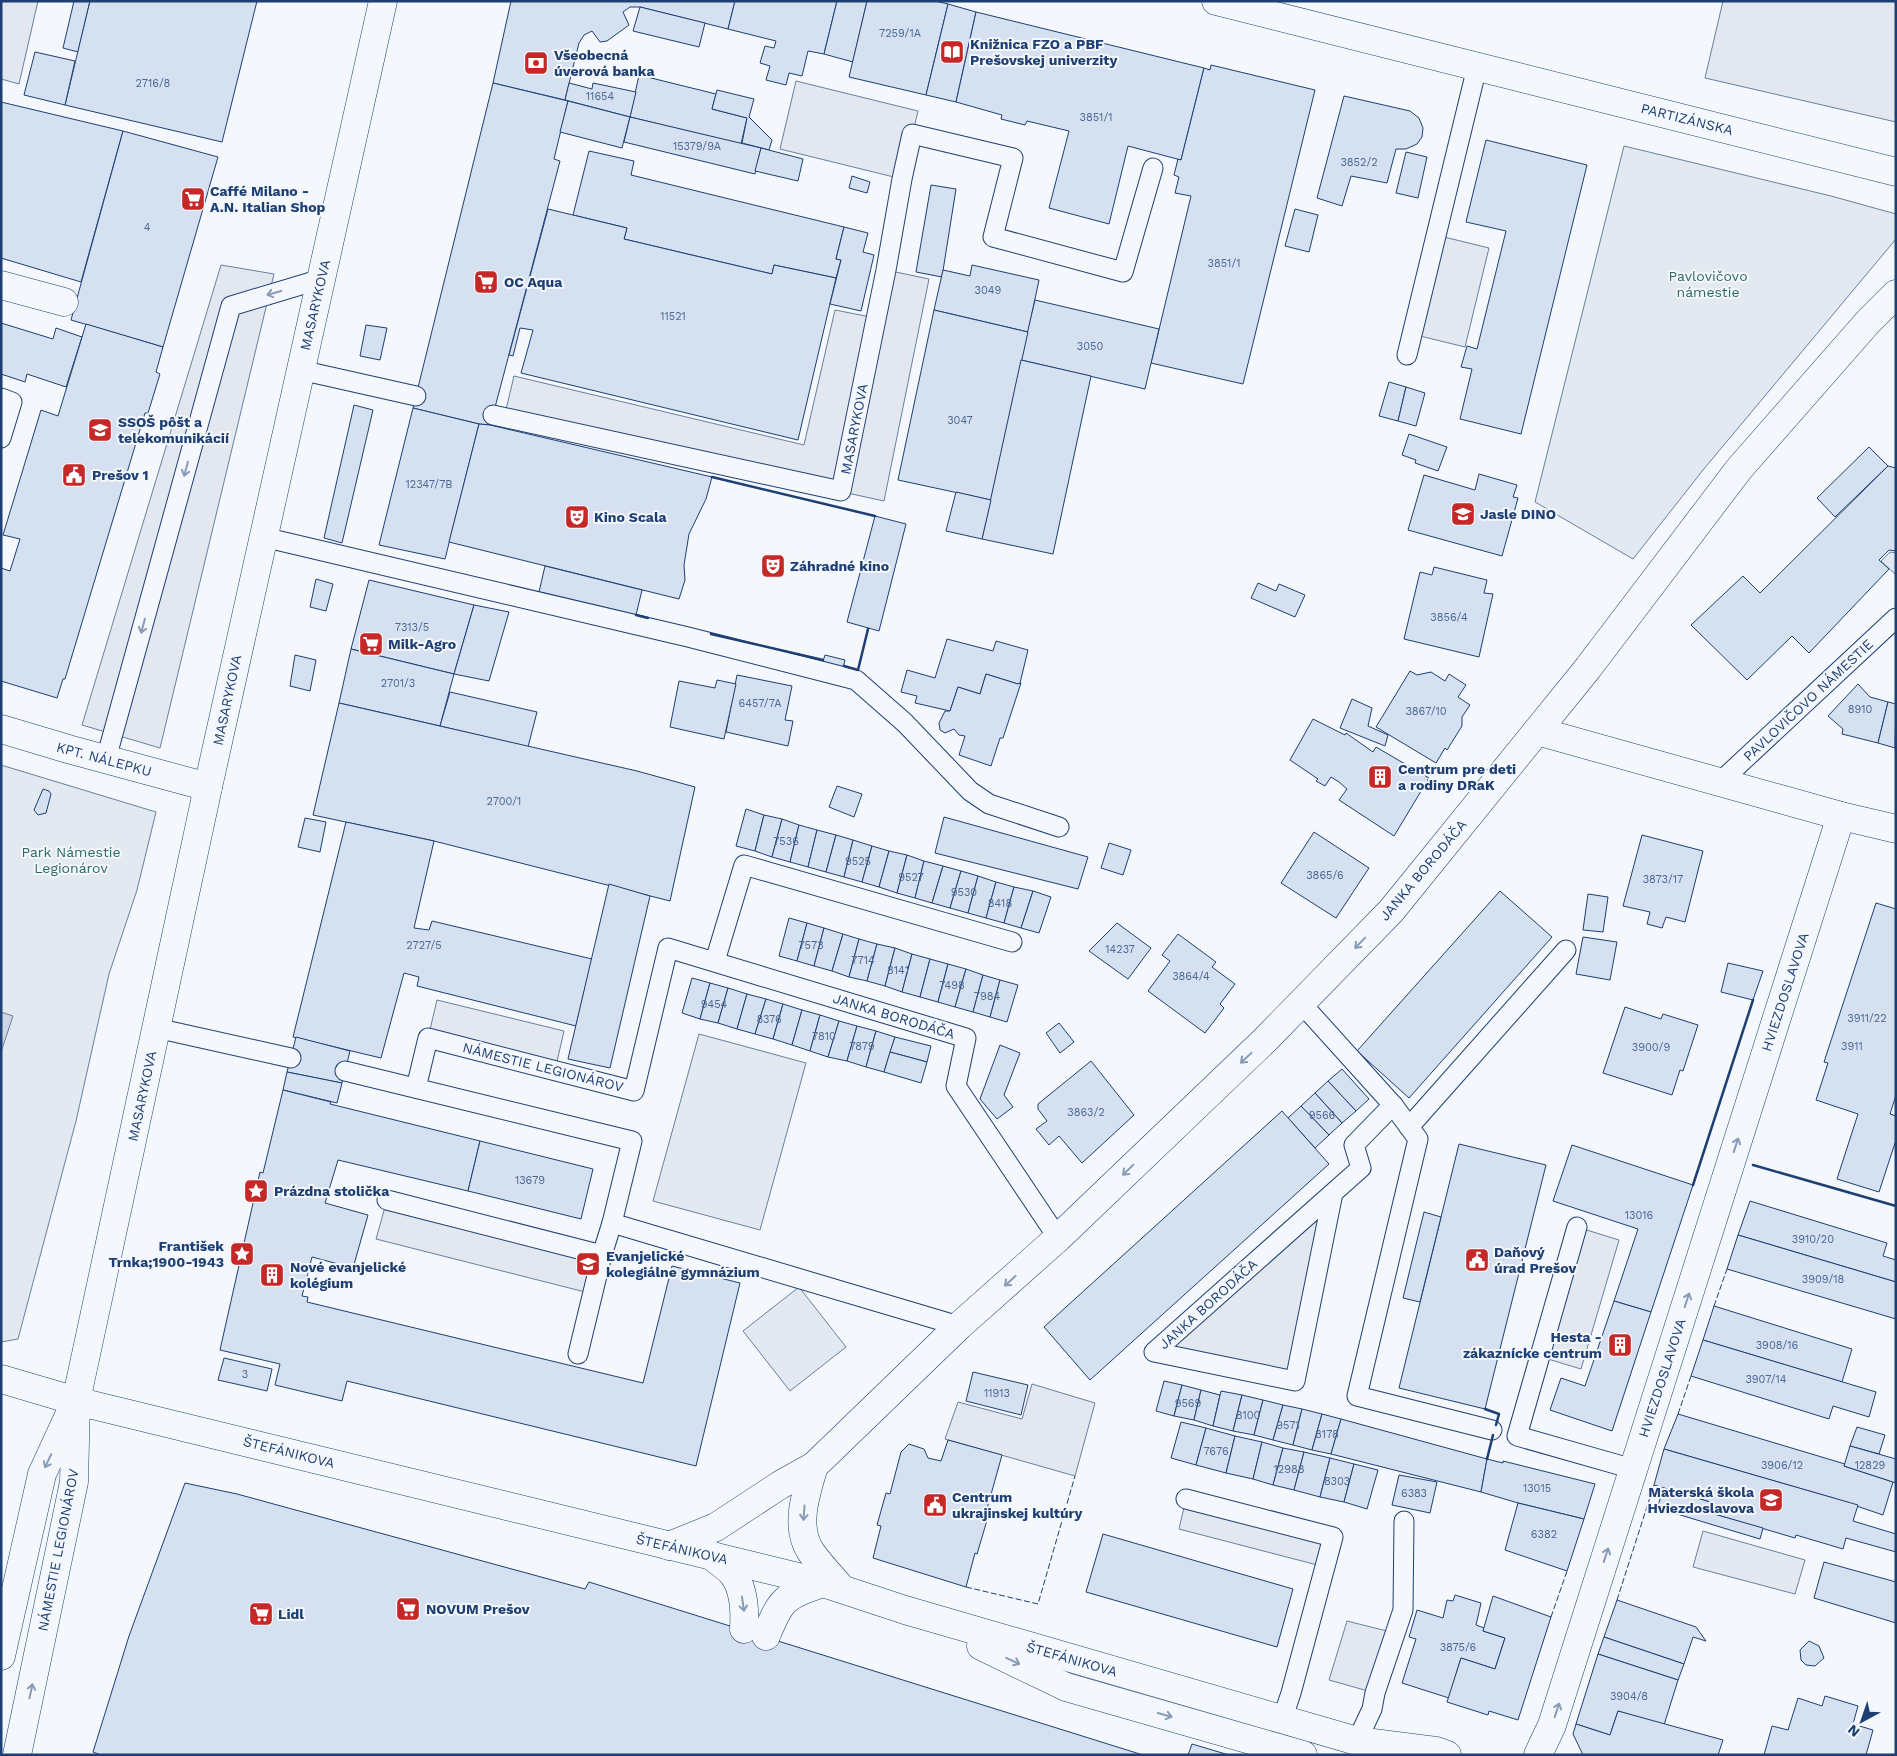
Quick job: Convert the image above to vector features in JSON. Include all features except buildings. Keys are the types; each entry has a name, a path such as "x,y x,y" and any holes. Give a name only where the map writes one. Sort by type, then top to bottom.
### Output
{"street":[{"name":"MASARYKOVA","path":"76,1400 208,787 383,1"},
{"name":"PARTIZÁNSKA","path":"1216,1 1896,172"},
{"path":"1,285 64,302"},
{"path":"1896,294 1866,323 1739,469 1588,668 1537,731 1841,816 1896,829"},
{"name":"KPT. NÁLEPKU","path":"1,729 106,760 208,787"},
{"name":"JANKA BORODÁČA","path":"669,1546 716,1527 780,1485 814,1466 959,1326 1058,1238 1265,1040 1391,911 1537,731"},
{"name":"HVIEZDOSLAVOVA","path":"1538,1755 1552,1725 1841,816"},
{"name":"ŠTEFÁNIKOVA","path":"1,1379 76,1400 832,1586 905,1610 1282,1720 1364,1748 1436,1751 1447,1755"},
{"name":"NÁMESTIE LEGIONÁROV","path":"1,1656 42,1474 76,1400"},
{"name":"NÁMESTIE LEGIONÁROV","path":"17,1755 74,1482 76,1400"},
{"path":"710,1555 733,1574 742,1593 745,1616 755,1633 783,1601 795,1592 832,1586 804,1536 803,1515 806,1494 814,1466"},
{"path":"905,1610 1066,1687 1303,1755"}],"lane":[{"path":"1408,355 1477,67"},
{"name":"MASARYKOVA","path":"493,415 842,491 912,134 1013,158 993,237 1124,272 1153,168"},
{"path":"106,760 231,306 321,279"},
{"path":"300,370 416,396"},
{"path":"1,398 12,402 1,438"},
{"path":"263,537 359,558 688,637 856,680 905,723 970,791 989,804 1060,827"},
{"name":"PAVLOVIČOVO NÁMESTIE","path":"1720,782 1896,618"},
{"path":"716,961 744,865 1012,942"},
{"name":"NÁMESTIE LEGIONÁROV","path":"416,1088 428,1038 634,1091 668,948 716,961"},
{"path":"1492,1430 1357,1396 1414,1133 1566,950"},
{"name":"JANKA BORODÁČA","path":"716,961 966,1038 956,1086 1058,1238"},
{"path":"1302,1003 1393,1105 1414,1133"},
{"path":"156,1028 291,1058"},
{"path":"345,1071 632,1140 578,1354"},
{"name":"JANKA BORODÁČA","path":"1334,1193 1295,1381 1154,1352 1361,1168 1354,1144 1393,1105"},
{"path":"388,1200 602,1255"},
{"path":"612,1222 959,1326"},
{"path":"1576,1228 1516,1436 1633,1470"},
{"path":"1186,1499 1332,1537 1291,1693 1282,1720"},
{"path":"1364,1748 1375,1693 1403,1610 1404,1521"}],"green space":[{"name":"Pavlovičovo námestie","path":"1624,146 1831,196 1896,214 1896,239 1703,470 1633,559 1535,502"},
{"name":"Park Námestie Legionárov","path":"1,765 156,812 137,890 109,974 76,1121 18,1339 1,1342"},
{"path":"699,1034 806,1063 760,1230 653,1201"},
{"path":"799,1287 846,1347 790,1391 743,1331"},
{"path":"1703,1531 1805,1560 1795,1594 1693,1567"}],"shaded area":[{"path":"1,1 38,1 19,84 1,79"},
{"path":"1723,1 1896,1 1896,122 1705,78"},
{"path":"796,81 918,111 902,179 780,149"},
{"path":"1436,235 1489,248 1465,347 1412,334"},
{"path":"221,265 274,274 160,748 82,725"},
{"path":"886,270 929,279 884,501 504,418 514,376 804,445 835,310 876,318"},
{"path":"1890,552 1896,553 1896,575 1881,561"},
{"path":"437,1000 564,1031 555,1070 428,1038"},
{"path":"1,1012 13,1016 1,1052"},
{"path":"1333,1193 1295,1381 1154,1352"},
{"path":"387,1200 602,1255 593,1294 376,1239"},
{"path":"1577,1227 1619,1240 1581,1369 1538,1356"},
{"path":"1032,1384 1095,1403 1075,1476 945,1439 958,1402 1022,1419"},
{"path":"1186,1499 1333,1537 1325,1567 1179,1529"},
{"path":"1347,1621 1395,1633 1375,1693 1329,1680"}],"fence":[{"path":"1714,1306 1727,1269"},
{"path":"1678,1414 1691,1376"},
{"path":"966,1587 1038,1604 1075,1476"},
{"path":"1617,1600 1654,1485"},
{"path":"1551,1617 1567,1571"}],"wall":[{"path":"712,477 875,516"},
{"path":"636,615 648,618"},
{"path":"844,666 858,670 868,629"},
{"path":"711,634 823,660"},
{"path":"1693,1185 1753,1000"},
{"path":"1753,1165 1896,1206"},
{"path":"1485,1409 1499,1414 1496,1425"},
{"path":"1487,1459 1493,1435"}],"place":[{"name":"Knižnica FZO a PBF Prešovskej univerzity","path":"952,52"},
{"name":"Všeobecná úverová banka","path":"536,63"},
{"name":"Caffé Milano - A.N. Italian Shop","path":"193,199"},
{"name":"OC Aqua","path":"486,282"},
{"name":"SSOŠ pôšt a telekomunikácií","path":"100,430"},
{"name":"Prešov 1","path":"74,475"},
{"name":"Jasle DINO","path":"1463,514"},
{"name":"Kino Scala","path":"577,517"},
{"name":"Záhradné kino","path":"773,566"},
{"name":"Milk-Agro","path":"371,644"},
{"name":"Centrum pre deti a rodiny DRaK","path":"1380,777"},
{"name":"Prázdna stolička","path":"256,1191"},
{"name":"František Trnka;1900-1943","path":"242,1254"},
{"name":"Daňový úrad Prešov","path":"1477,1260"},
{"name":"Evanjelické kolegiálne gymnázium","path":"588,1264"},
{"name":"Nové evanjelické kolégium","path":"272,1275"},
{"name":"Hesta - zákaznícke centrum","path":"1620,1345"},
{"name":"Materská škola Hviezdoslavova","path":"1771,1500"},
{"name":"Centrum ukrajinskej kultúry","path":"935,1505"},
{"name":"NOVUM Prešov","path":"408,1609"},
{"name":"Lidl","path":"261,1614"}]}
